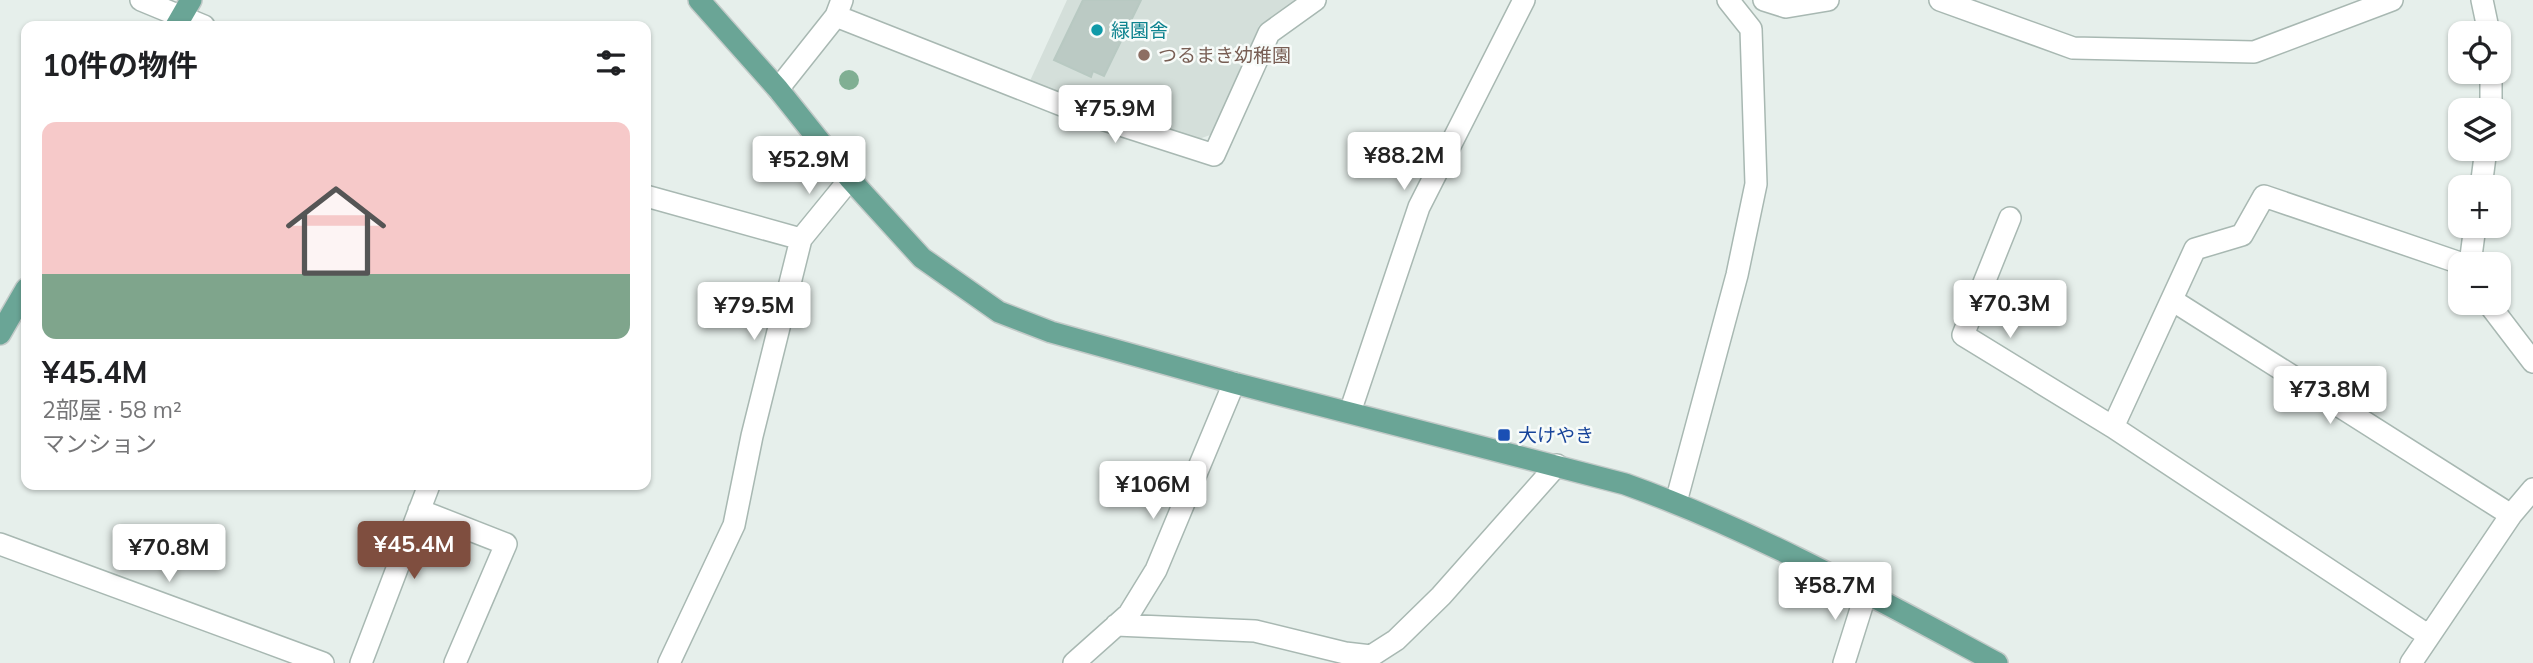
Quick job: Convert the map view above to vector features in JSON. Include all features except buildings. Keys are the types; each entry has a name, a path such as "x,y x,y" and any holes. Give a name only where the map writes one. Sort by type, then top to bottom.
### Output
{"main road":[{"path":"699,0 778,89 850,179 922,258 999,312 1051,332 1234,383 1557,465 1676,502 1866,593 1997,663"},
{"path":"0,334 21,298"}],"street":[{"path":"141,0 183,14"},
{"path":"778,89 839,8 1077,111 1214,155 1269,33 1315,0"},
{"path":"1350,412 1419,207 1524,0"},
{"path":"1676,502 1737,275 1756,184 1751,29 1728,0"},
{"path":"1764,0 1786,7 1828,0"},
{"path":"1940,0 2073,48 2254,52 2392,0"},
{"path":"2482,0 2486,21"},
{"path":"669,663 734,525 748,456 801,239 850,179"},
{"path":"2113,427 2195,249 2242,235 2264,196 2448,259"},
{"path":"651,197 801,239"},
{"path":"2010,218 1963,335 2113,427 2429,636"},
{"path":"2172,300 2511,516"},
{"path":"2497,315 2533,362"},
{"path":"1074,663 1129,614 1156,570 1234,383"},
{"path":"1116,625 1255,631 1345,653 1371,656 1396,640 1441,596 1557,465"},
{"path":"2411,663 2511,516 2533,489"},
{"path":"361,663 427,490"},
{"path":"419,510 506,544 455,663"},
{"path":"0,544 323,663"},
{"path":"1844,663 1866,593"}],"shaded area":[{"name":"つるまき幼稚園","path":"1067,0 1296,0 1259,26 1213,134 1196,140 1149,121 1136,122 1029,83"}],"place":[{"name":"緑園舎","path":"1097,30"},
{"name":"つるまき幼稚園","path":"1144,55"},
{"name":"大けやき","path":"1504,435"}]}
